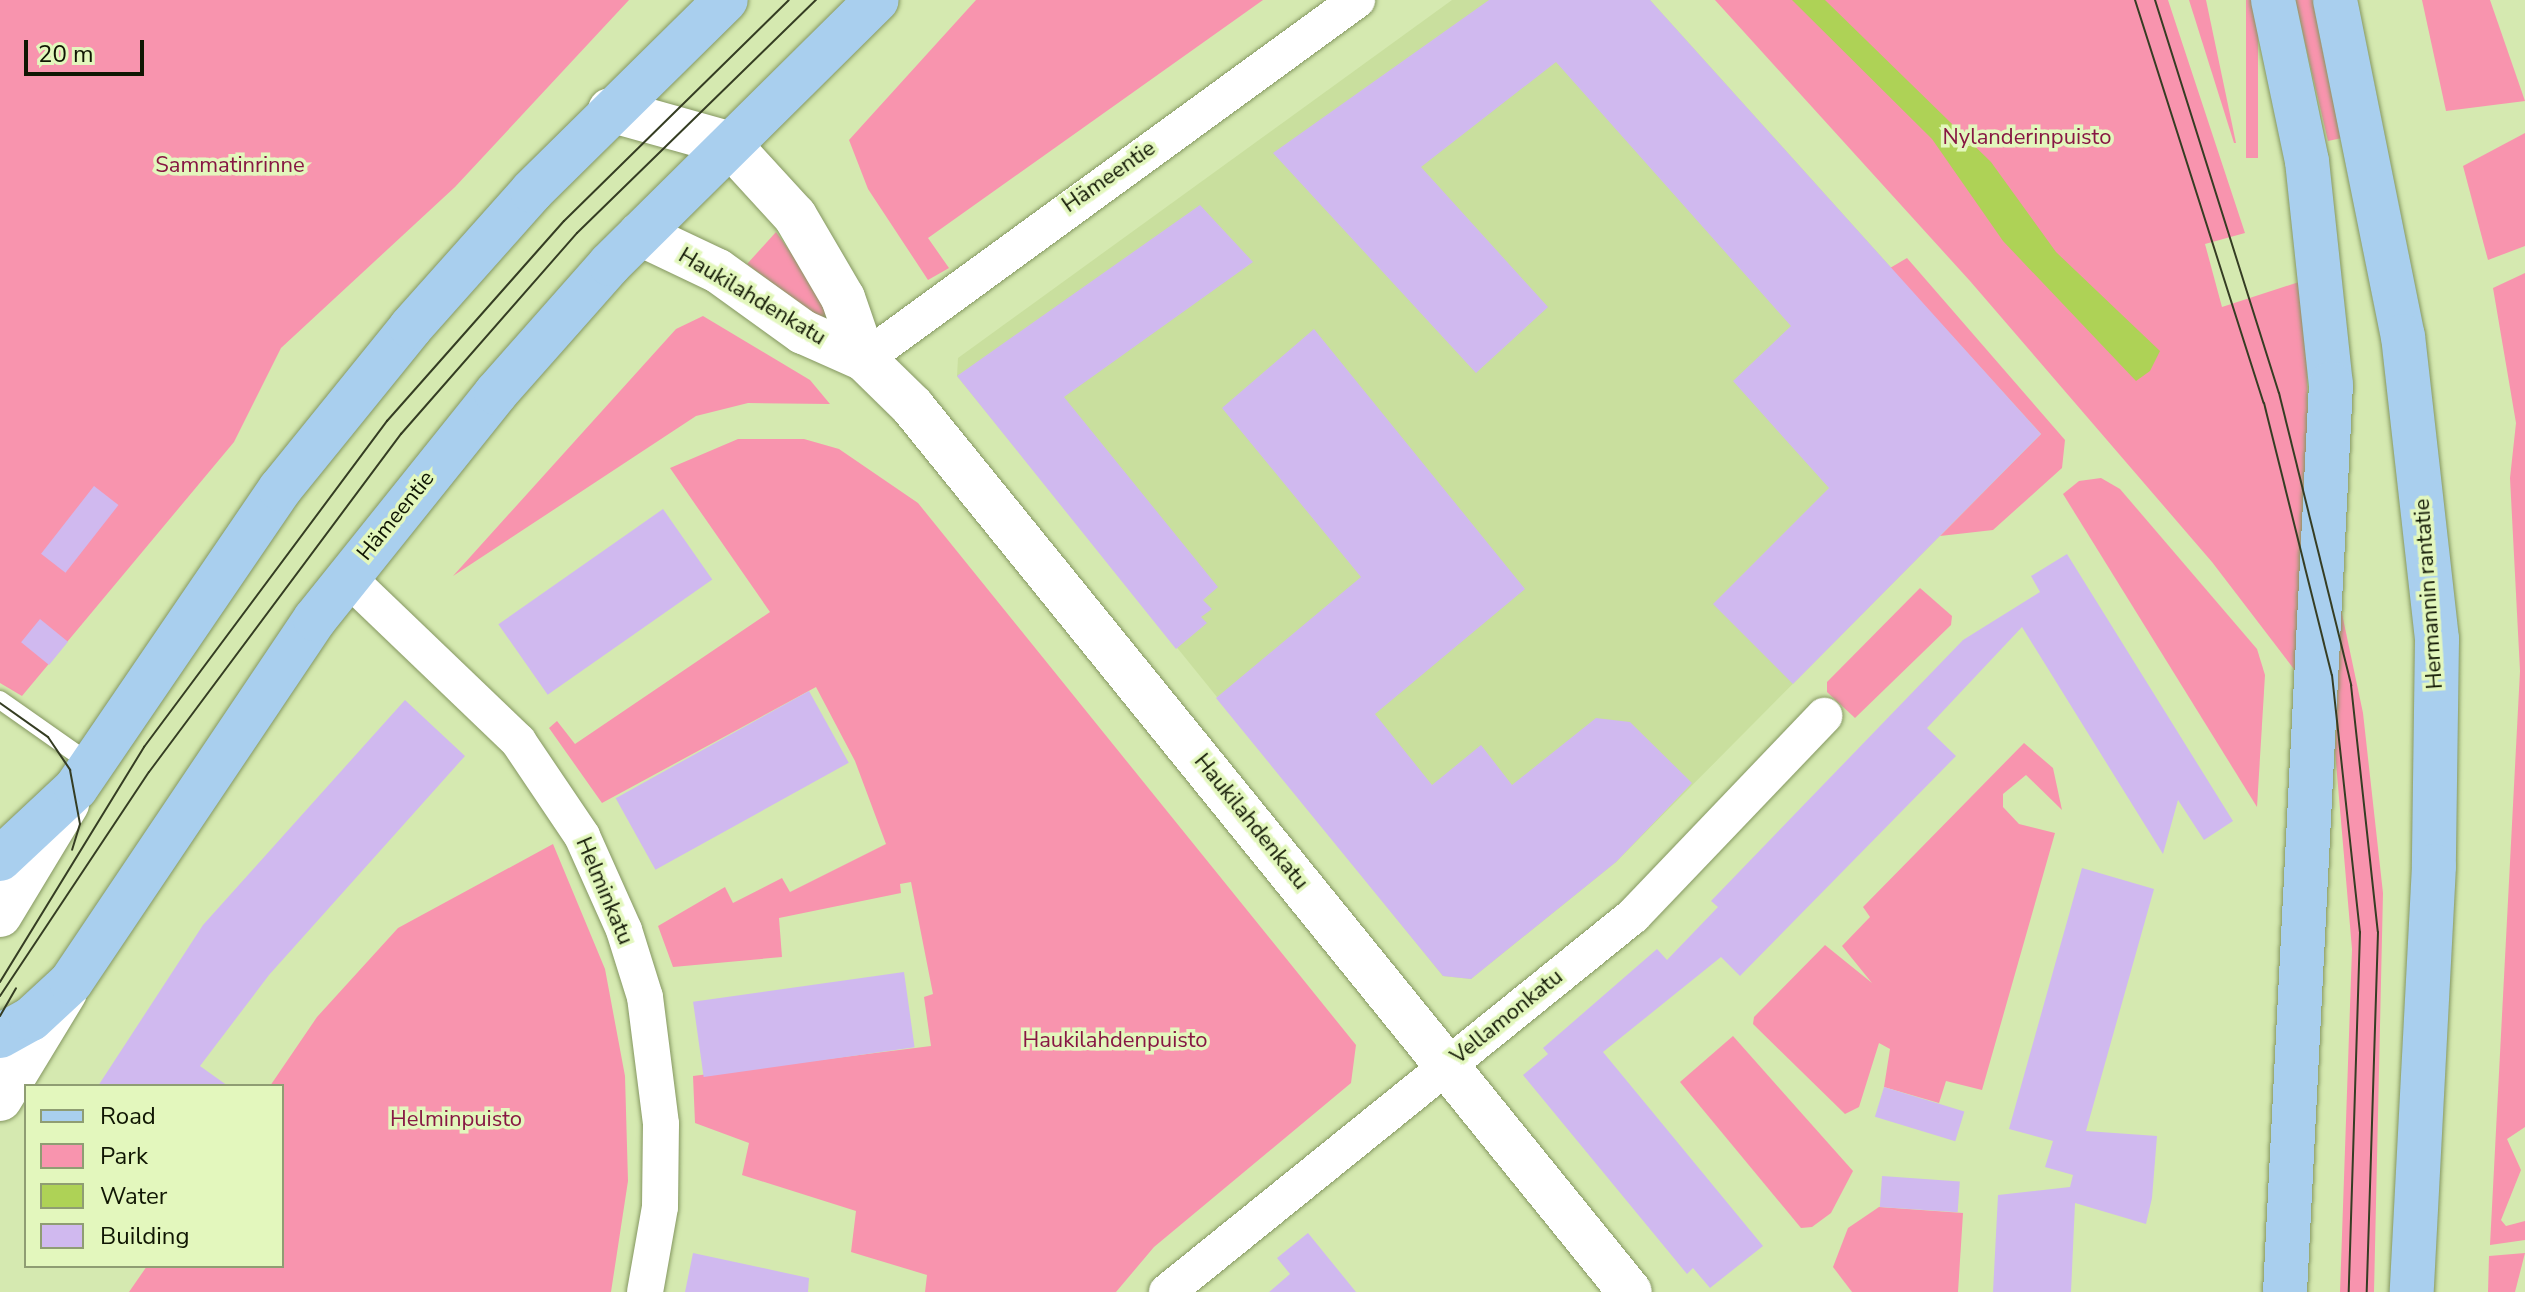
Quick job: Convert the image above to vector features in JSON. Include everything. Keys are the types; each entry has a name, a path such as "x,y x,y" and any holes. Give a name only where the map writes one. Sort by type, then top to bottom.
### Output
{"main road":[{"path":"0,859 83,776 326,430 610,110 726,0"},
{"name":"Hämeentie","path":"71,982 225,744 348,578 496,393 640,234 728,143 877,0"},
{"path":"2273,0 2307,161 2331,384 2285,1292"},
{"name":"Hermannin rantatie","path":"2335,0 2403,336 2437,639 2434,866 2412,1292"},
{"path":"0,1036 31,1019 71,982"}],"street":[{"name":"Hämeentie","path":"864,359 1357,0"},
{"path":"610,110 728,143"},
{"name":"Haukilahdenkatu","path":"728,143 795,216 843,298 864,359"},
{"name":"Haukilahdenkatu","path":"640,234 718,271 803,332 864,359 927,423 1630,1292"},
{"name":"Helminkatu","path":"348,578 518,741 582,836 624,930 645,997 661,1124 660,1207 645,1292"},
{"name":"Vellamonkatu","path":"1167,1292 1633,916 1824,716"},
{"path":"0,915 83,776"},
{"name":"Hämeentie","path":"0,1099 71,982"}],"lane":[{"path":"0,700 83,776"}],"shaded area":[{"path":"1452,0 1650,0 2041,434 1616,862 1471,979 1443,976 957,376 958,358"}],"green space":[{"name":"Sammatinrinne","path":"0,0 629,0 455,187 281,348 234,442 22,696 0,683"},
{"path":"976,0 1263,0 928,238 949,268 928,280 868,189 849,140"},
{"name":"Nylanderinpuisto","path":"1715,0 2168,0 2245,233 2205,244 2222,307 2299,282 2307,341 2308,457 2297,673 2212,562 1970,281"},
{"path":"2189,0 2206,0 2236,143 2234,143"},
{"path":"2246,0 2258,0 2258,158 2246,158"},
{"path":"2295,0 2314,0 2342,138 2328,141"},
{"path":"2422,0 2490,0 2525,101 2446,111"},
{"path":"2525,133 2525,246 2488,260 2463,166"},
{"path":"776,232 835,314 825,323 747,264"},
{"path":"1907,258 2065,440 2062,468 1993,530 1940,536 2041,434 1890,268"},
{"path":"2525,273 2525,1127 2507,1139 2521,1170 2501,1220 2506,1226 2525,1221 2525,1240 2490,1245 2520,671 2510,478 2516,423 2493,288"},
{"path":"703,316 810,380 830,404 748,403 696,416 453,576 676,329"},
{"name":"Haukilahdenpuisto","path":"738,439 804,439 839,449 918,503 1356,1045 1351,1083 1154,1247 1116,1292 925,1292 927,1275 851,1252 856,1211 742,1175 749,1143 695,1123 693,1076 931,1046 924,997 933,994 911,882 900,884 901,893 779,918 782,957 673,967 658,926 725,887 733,903 782,878 790,892 886,844 855,761 816,687 602,803 549,728 557,721 575,744 770,612 670,468"},
{"path":"2101,478 2120,489 2257,649 2265,675 2257,807 2063,494 2079,481"},
{"path":"1920,588 1952,616 1951,625 1855,718 1827,692 1827,682"},
{"path":"2341,609 2363,713 2383,893 2374,1292 2340,1292 2352,949 2335,751"},
{"path":"2024,743 2053,768 2062,810 2026,775 2003,794 2003,807 2019,824 2055,833 1982,1090 1946,1081 1939,1103 1884,1087 1890,1049 1879,1043 1859,1107 1845,1114 1753,1024 1754,1017 1825,945 1872,983 1842,946 1870,917 1863,907"},
{"name":"Helminpuisto","path":"553,844 605,969 625,1076 628,1181 611,1292 129,1292 146,1268 284,1268 284,1084 271,1084 317,1017 398,928"},
{"path":"1733,1036 1853,1171 1831,1213 1812,1227 1801,1228 1680,1082"},
{"path":"1879,1207 1963,1213 1958,1292 1852,1292 1833,1267 1848,1228"},
{"path":"2525,1253 2515,1292 2488,1292 2489,1256"}],"water":[{"path":"1792,0 1825,0 1991,162 2056,252 2160,351 2150,371 2136,381 2003,241 1932,139"}],"building":[{"path":"1489,0 1650,0 2041,434 1793,684 1713,604 1829,488 1733,381 1791,326 1556,62 1421,167 1548,307 1476,373 1273,153"},
{"path":"1200,205 1253,262 1064,397 1218,587 1203,600 1212,609 1201,617 1207,623 1176,649 957,376"},
{"path":"1314,329 1525,589 1375,714 1432,785 1481,745 1512,785 1596,718 1630,722 1692,783 1616,862 1471,979 1443,976 1216,698 1361,577 1222,408"},
{"path":"94,486 118,505 65,573 41,554"},
{"path":"663,509 712,579 548,695 498,624"},
{"path":"2067,554 2233,821 2204,840 2178,800 2163,854 2022,627 1927,728 1956,756 1740,976 1721,957 1603,1052 1763,1246 1710,1288 1693,1268 1687,1274 1523,1075 1548,1054 1543,1048 1657,949 1667,960 1718,907 1711,901 1963,640 2040,592 2031,576"},
{"path":"40,619 68,642 49,665 21,642"},
{"path":"809,691 849,763 655,870 616,798"},
{"path":"405,700 465,756 269,975 200,1066 225,1084 99,1084 203,925"},
{"path":"2082,868 2154,889 2086,1131 2157,1136 2152,1198 2146,1224 2075,1203 2071,1292 1993,1292 1998,1195 2070,1187 2073,1175 2045,1167 2053,1141 2009,1129"},
{"path":"904,972 915,1047 704,1077 693,1002"},
{"path":"1884,1087 1964,1112 1955,1141 1875,1117"},
{"path":"1882,1176 1960,1181 1958,1212 1880,1207"},
{"path":"1308,1233 1356,1292 1269,1292 1290,1274 1277,1258"},
{"path":"693,1253 809,1278 808,1292 685,1292"}],"tram line":[{"path":"0,982 144,747 387,421 564,221 789,0"},
{"path":"0,996 149,772 401,434 577,233 816,0"},
{"path":"2135,0 2264,403 2332,675 2360,932 2349,1292"},
{"path":"2155,0 2279,393 2351,685 2378,932 2367,1292"},
{"path":"0,703 48,737 70,770 80,824 72,850"},
{"path":"0,1016 16,988"}]}
